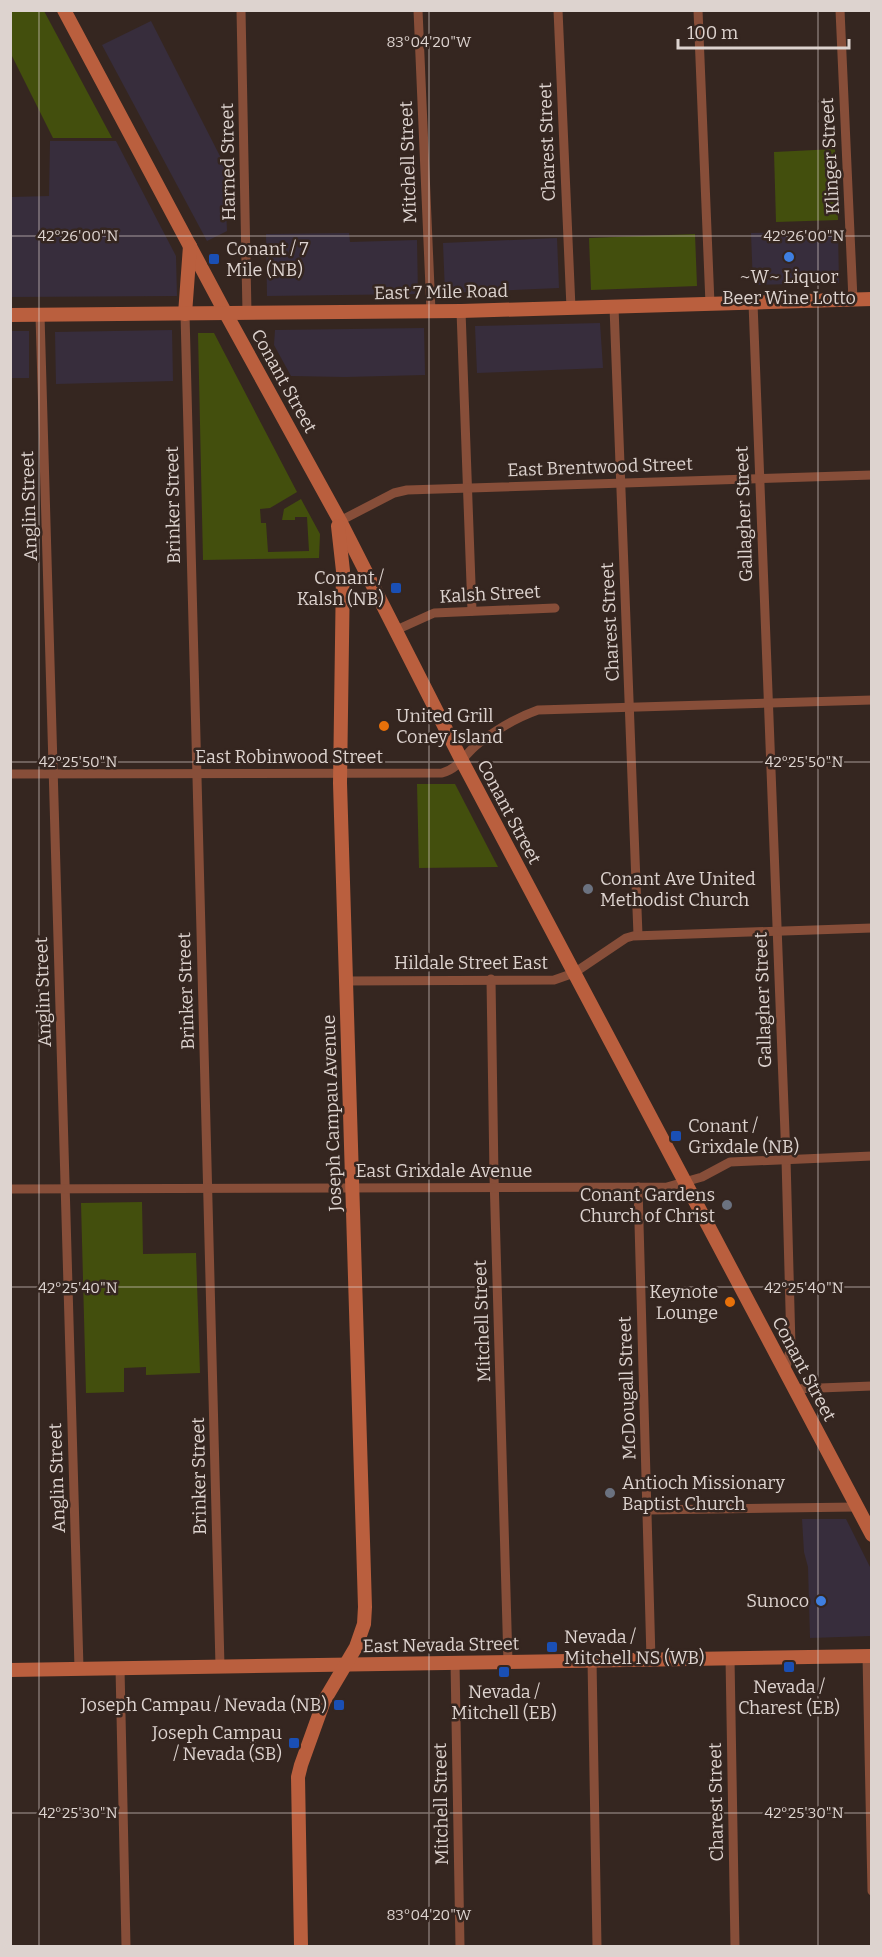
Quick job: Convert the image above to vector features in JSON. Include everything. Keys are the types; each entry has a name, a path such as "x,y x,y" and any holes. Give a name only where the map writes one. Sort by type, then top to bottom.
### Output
{"street":[{"name":"Conant Street","path":"64,10 338,520 394,632 872,1535"},
{"name":"Harned Street","path":"241,10 247,313"},
{"name":"Mitchell Street","path":"418,10 431,311"},
{"name":"Charest Street","path":"558,10 571,308"},
{"path":"698,10 711,304"},
{"name":"Klinger Street","path":"840,10 853,300"},
{"path":"184,314 190,246"},
{"name":"East 7 Mile Road","path":"10,315 461,311 872,299"},
{"name":"Gallagher Street","path":"753,303 786,1159 791,1346 785,1372"},
{"name":"Charest Street","path":"614,307 638,935"},
{"path":"461,311 472,611"},
{"name":"Brinker Street","path":"184,314 220,1666"},
{"name":"Anglin Street","path":"40,315 79,1668"},
{"name":"East Brentwood Street","path":"338,520 400,490 872,475"},
{"name":"Joseph Campau Avenue","path":"302,1947 298,1777 300,1765 324,1701 356,1647 364,1624 365,1607 340,773 343,571 338,520"},
{"name":"Kalsh Street","path":"394,632 434,613 555,608"},
{"name":"East Robinwood Street","path":"10,774 442,773 450,771 477,744 530,713 547,709 872,700"},
{"name":"Hildale Street East","path":"346,981 554,980 574,973 626,938 638,935 872,928"},
{"name":"Mitchell Street","path":"490,980 508,1662"},
{"name":"East Grixdale Avenue","path":"10,1189 667,1187 702,1177 730,1162 872,1156"},
{"name":"McDougall Street","path":"638,1187 651,1659"},
{"path":"794,1389 872,1386"},
{"path":"648,1510 857,1507"},
{"path":"869,1656 872,1891"},
{"name":"East Nevada Street","path":"10,1670 869,1656"},
{"name":"Charest Street","path":"730,1658 735,1947"},
{"path":"592,1660 597,1947"},
{"name":"Mitchell Street","path":"455,1662 460,1947"},
{"path":"120,1668 126,1947"}],"shaded area":[{"path":"151,21 224,164 227,231 207,241 102,45"},
{"path":"50,141 116,141 176,256 177,296 11,297 11,197 49,196"},
{"path":"838,231 839,283 753,285 751,233"},
{"path":"349,233 350,242 417,240 418,294 267,296 266,234"},
{"path":"557,238 559,288 445,293 443,243"},
{"path":"600,323 603,368 477,373 475,326"},
{"path":"424,328 425,375 291,376 274,345 275,330"},
{"path":"172,330 173,381 56,384 55,332"},
{"path":"10,331 29,331 29,378 11,378"},
{"path":"802,1519 846,1519 871,1569 871,1636 810,1638 808,1567 804,1552"}],"green space":[{"path":"11,10 44,11 112,138 53,138 11,54"},
{"path":"835,149 838,220 776,222 774,152"},
{"path":"695,234 697,286 591,290 589,238"},
{"path":"198,333 214,333 297,492 270,508 260,509 261,523 266,523 268,552 309,551 307,517 282,520 284,509 301,499 320,534 319,558 203,560"},
{"path":"417,784 455,784 498,867 419,868"},
{"path":"142,1202 143,1254 196,1253 200,1373 146,1375 146,1367 124,1368 124,1392 86,1393 81,1203"}],"place":[{"name":"~W~ Liquor Beer Wine Lotto","path":"789,257"},
{"name":"Conant / 7 Mile (NB)","path":"214,259"},
{"name":"Conant / Kalsh (NB)","path":"396,588"},
{"name":"United Grill Coney Island","path":"384,726"},
{"name":"Conant Ave United Methodist Church","path":"588,889"},
{"name":"Conant / Grixdale (NB)","path":"676,1136"},
{"name":"Conant Gardens Church of Christ","path":"727,1205"},
{"name":"Keynote Lounge","path":"730,1302"},
{"name":"Antioch Missionary Baptist Church","path":"610,1493"},
{"name":"Sunoco","path":"821,1601"},
{"name":"Nevada / Mitchell NS (WB)","path":"552,1647"},
{"name":"Nevada / Charest (EB)","path":"789,1667"},
{"name":"Nevada / Mitchell (EB)","path":"504,1672"},
{"name":"Joseph Campau / Nevada (NB)","path":"339,1705"},
{"name":"Joseph Campau / Nevada (SB)","path":"294,1743"}]}
